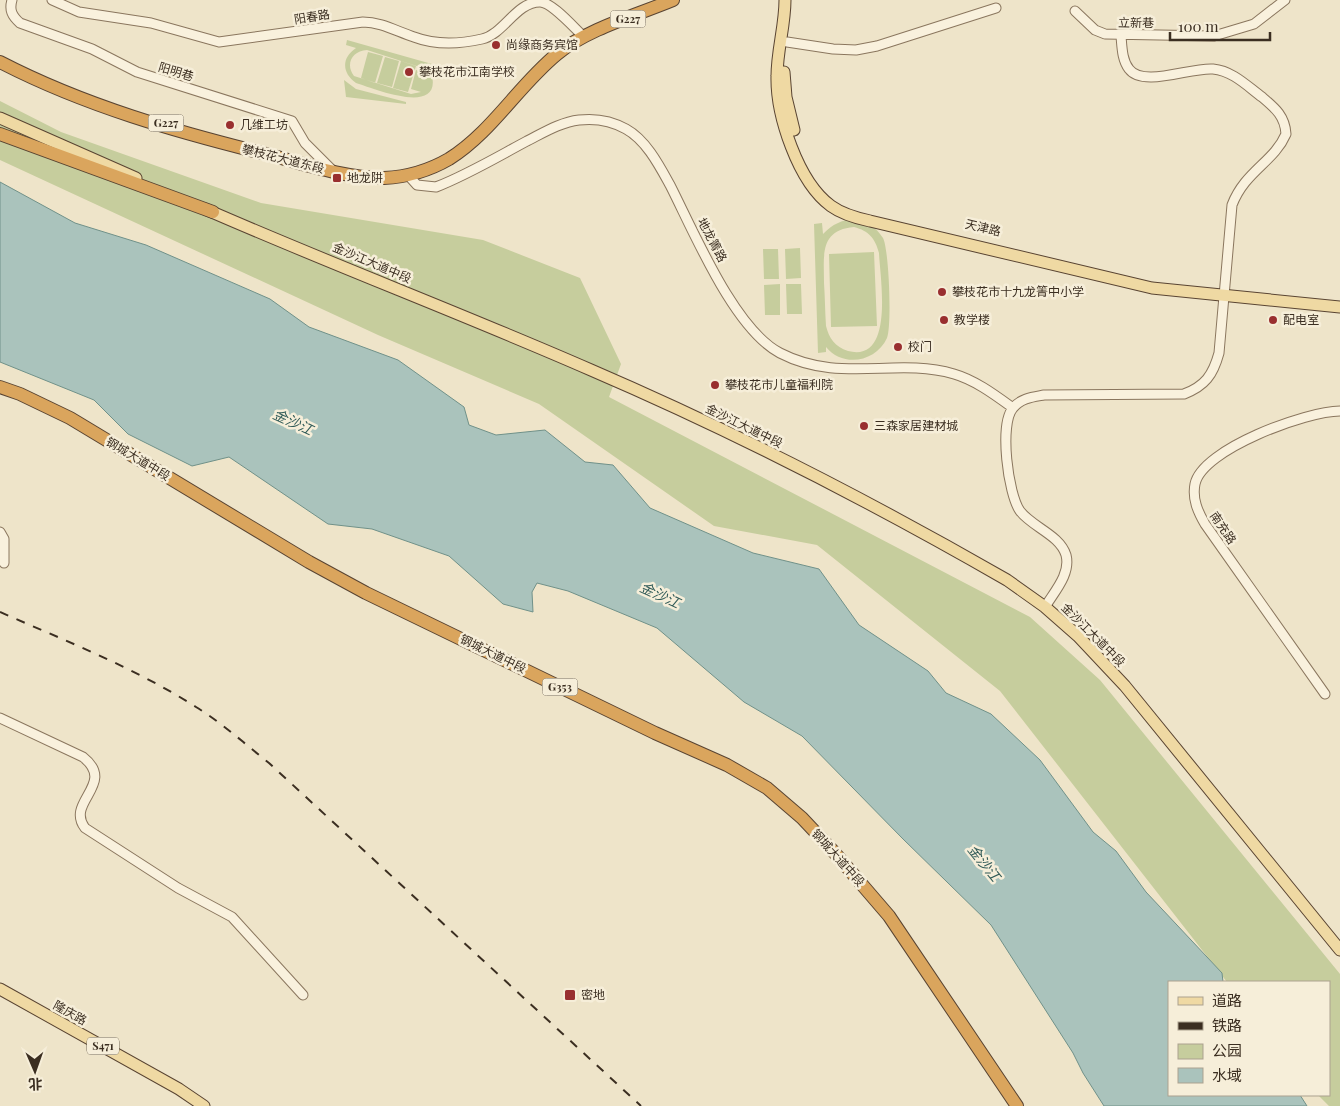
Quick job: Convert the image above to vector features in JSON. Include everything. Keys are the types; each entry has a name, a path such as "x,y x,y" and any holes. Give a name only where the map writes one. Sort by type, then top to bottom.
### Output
{"highway":[{"name":"攀枝花大道东段","path":"0,55 85,92 169,124 323,163 355,170 380,172 403,170 425,163 462,139 530,68 554,47 657,0"},
{"name":"攀枝花大道东段","path":"0,62 96,104 136,119 334,172 384,178 408,175 430,168 467,145 534,74 582,35 673,0"},
{"path":"0,134 171,195 213,212"},
{"name":"钢城大道中段","path":"0,387 20,394 70,418 309,562 366,593 655,733 727,765 766,788 802,818 889,916 1018,1106"}],"main road":[{"path":"785,0 777,74 780,108 803,170 816,191 830,205 847,214 870,221 1176,292 1224,293 1340,307"},
{"name":"天津路","path":"792,0 787,42 785,86 795,134 816,178 828,194 841,204 871,216 1129,276 1224,293 1340,299"},
{"path":"0,118 171,195"},
{"name":"金沙江大道中段","path":"213,212 591,370 765,452 962,554 1007,580 1045,607 1078,636 1125,686 1340,950"},
{"name":"隆庆路","path":"0,989 179,1089 204,1106"}],"street":[{"name":"阳明巷","path":"12,0 10,10 20,23 92,49 137,72 292,121 323,163 334,172"},
{"name":"阳春路","path":"52,0 78,12 151,23 219,42 363,22 381,24 425,41 453,42 483,38 494,34 524,8 540,2 549,5 582,35"},
{"name":"立新巷","path":"1076,11 1095,30 1121,36 1214,36 1236,31 1254,24 1285,0"},
{"path":"787,42 833,49 856,50 876,46 996,8"},
{"path":"1045,607 1064,578 1067,565 1066,555 1053,538 1026,519 1018,509 1014,497 1005,436 1007,421 1012,408 1025,399 1044,395 1167,396 1184,394 1198,389 1208,380 1216,367 1219,353 1232,205 1238,190 1248,176 1282,142 1286,134 1285,124 1275,108 1238,79 1227,73 1201,69 1157,77 1137,75 1129,70 1124,59 1121,36"},
{"name":"地龙箐路","path":"408,175 417,185 436,187 550,129 578,120 606,120 628,129 646,146 662,171 734,308 754,333 778,352 809,365 839,370 922,368 955,374 984,388 1012,408"},
{"name":"南充路","path":"1325,694 1205,524 1195,504 1194,494 1198,474 1205,465 1223,451 1301,417 1326,411 1340,411"},
{"path":"0,532 4,539 4,563"},
{"path":"0,718 83,757 92,764 96,774 93,787 80,812 80,821 86,828 178,888 232,917 303,995"}],"green space":[{"path":"347,40 439,66 438,71 430,69 433,84 429,93 420,97 407,97 356,83 348,75 345,65 348,56 356,48 346,45","holes":["367,50 423,68 427,73 416,70 411,89 421,92 411,94 354,76 350,63 357,53"]},
{"path":"368,52 383,56 375,83 361,78"},
{"path":"385,57 399,61 392,87 377,83"},
{"path":"401,61 416,66 408,92 393,88"},
{"path":"344,80 356,89 406,102 406,104 346,97"},
{"path":"0,101 61,132 261,203 483,240 580,278 621,364 609,397 1030,617 1100,680 1340,974 1340,1106 1329,1106 1319,1096 1330,1096 1330,981 1226,981 1000,691 817,545 714,526 539,404 378,335 0,160"},
{"path":"855,219 867,223 883,238 887,257 890,304 889,331 882,346 867,357 850,360 833,354 826,347 826,352 818,353 814,224 822,223 823,234 838,223","holes":["854,227 871,236 876,243 879,253 882,298 881,316 879,332 873,344 863,351 848,351 833,342 826,326 824,254 829,239 835,233"]},
{"path":"800,248 801,278 786,279 785,249"},
{"path":"763,249 778,249 779,279 764,279"},
{"path":"874,252 877,326 831,327 829,254"},
{"path":"780,284 780,315 765,315 764,285"},
{"path":"786,284 801,284 802,314 787,314"}],"water":[{"name":"金沙江","path":"0,182 75,223 146,245 270,299 309,327 398,360 464,407 469,425 496,435 545,430 585,462 613,465 650,508 753,553 819,569 859,625 928,671 946,693 991,714 1040,760 1093,832 1116,851 1146,892 1222,973 1223,981 1168,981 1168,1096 1301,1096 1307,1106 1104,1106 1073,1053 991,925 802,736 744,702 657,628 568,591 537,583 532,592 533,612 503,604 449,556 372,529 328,524 229,457 192,466 128,434 94,400 0,362"}],"railway":[{"path":"0,612 149,680 206,713 269,763 641,1106"}],"place":[{"name":"尚缘商务宾馆","path":"496,45"},
{"name":"攀枝花市江南学校","path":"409,72"},
{"name":"几维工坊","path":"230,125"},
{"name":"地龙阱","path":"337,178"},
{"name":"攀枝花市十九龙箐中小学","path":"942,292"},
{"name":"教学楼","path":"944,320"},
{"name":"配电室","path":"1273,320"},
{"name":"校门","path":"898,347"},
{"name":"攀枝花市儿童福利院","path":"715,385"},
{"name":"三森家居建材城","path":"864,426"},
{"name":"密地","path":"570,995"}]}
